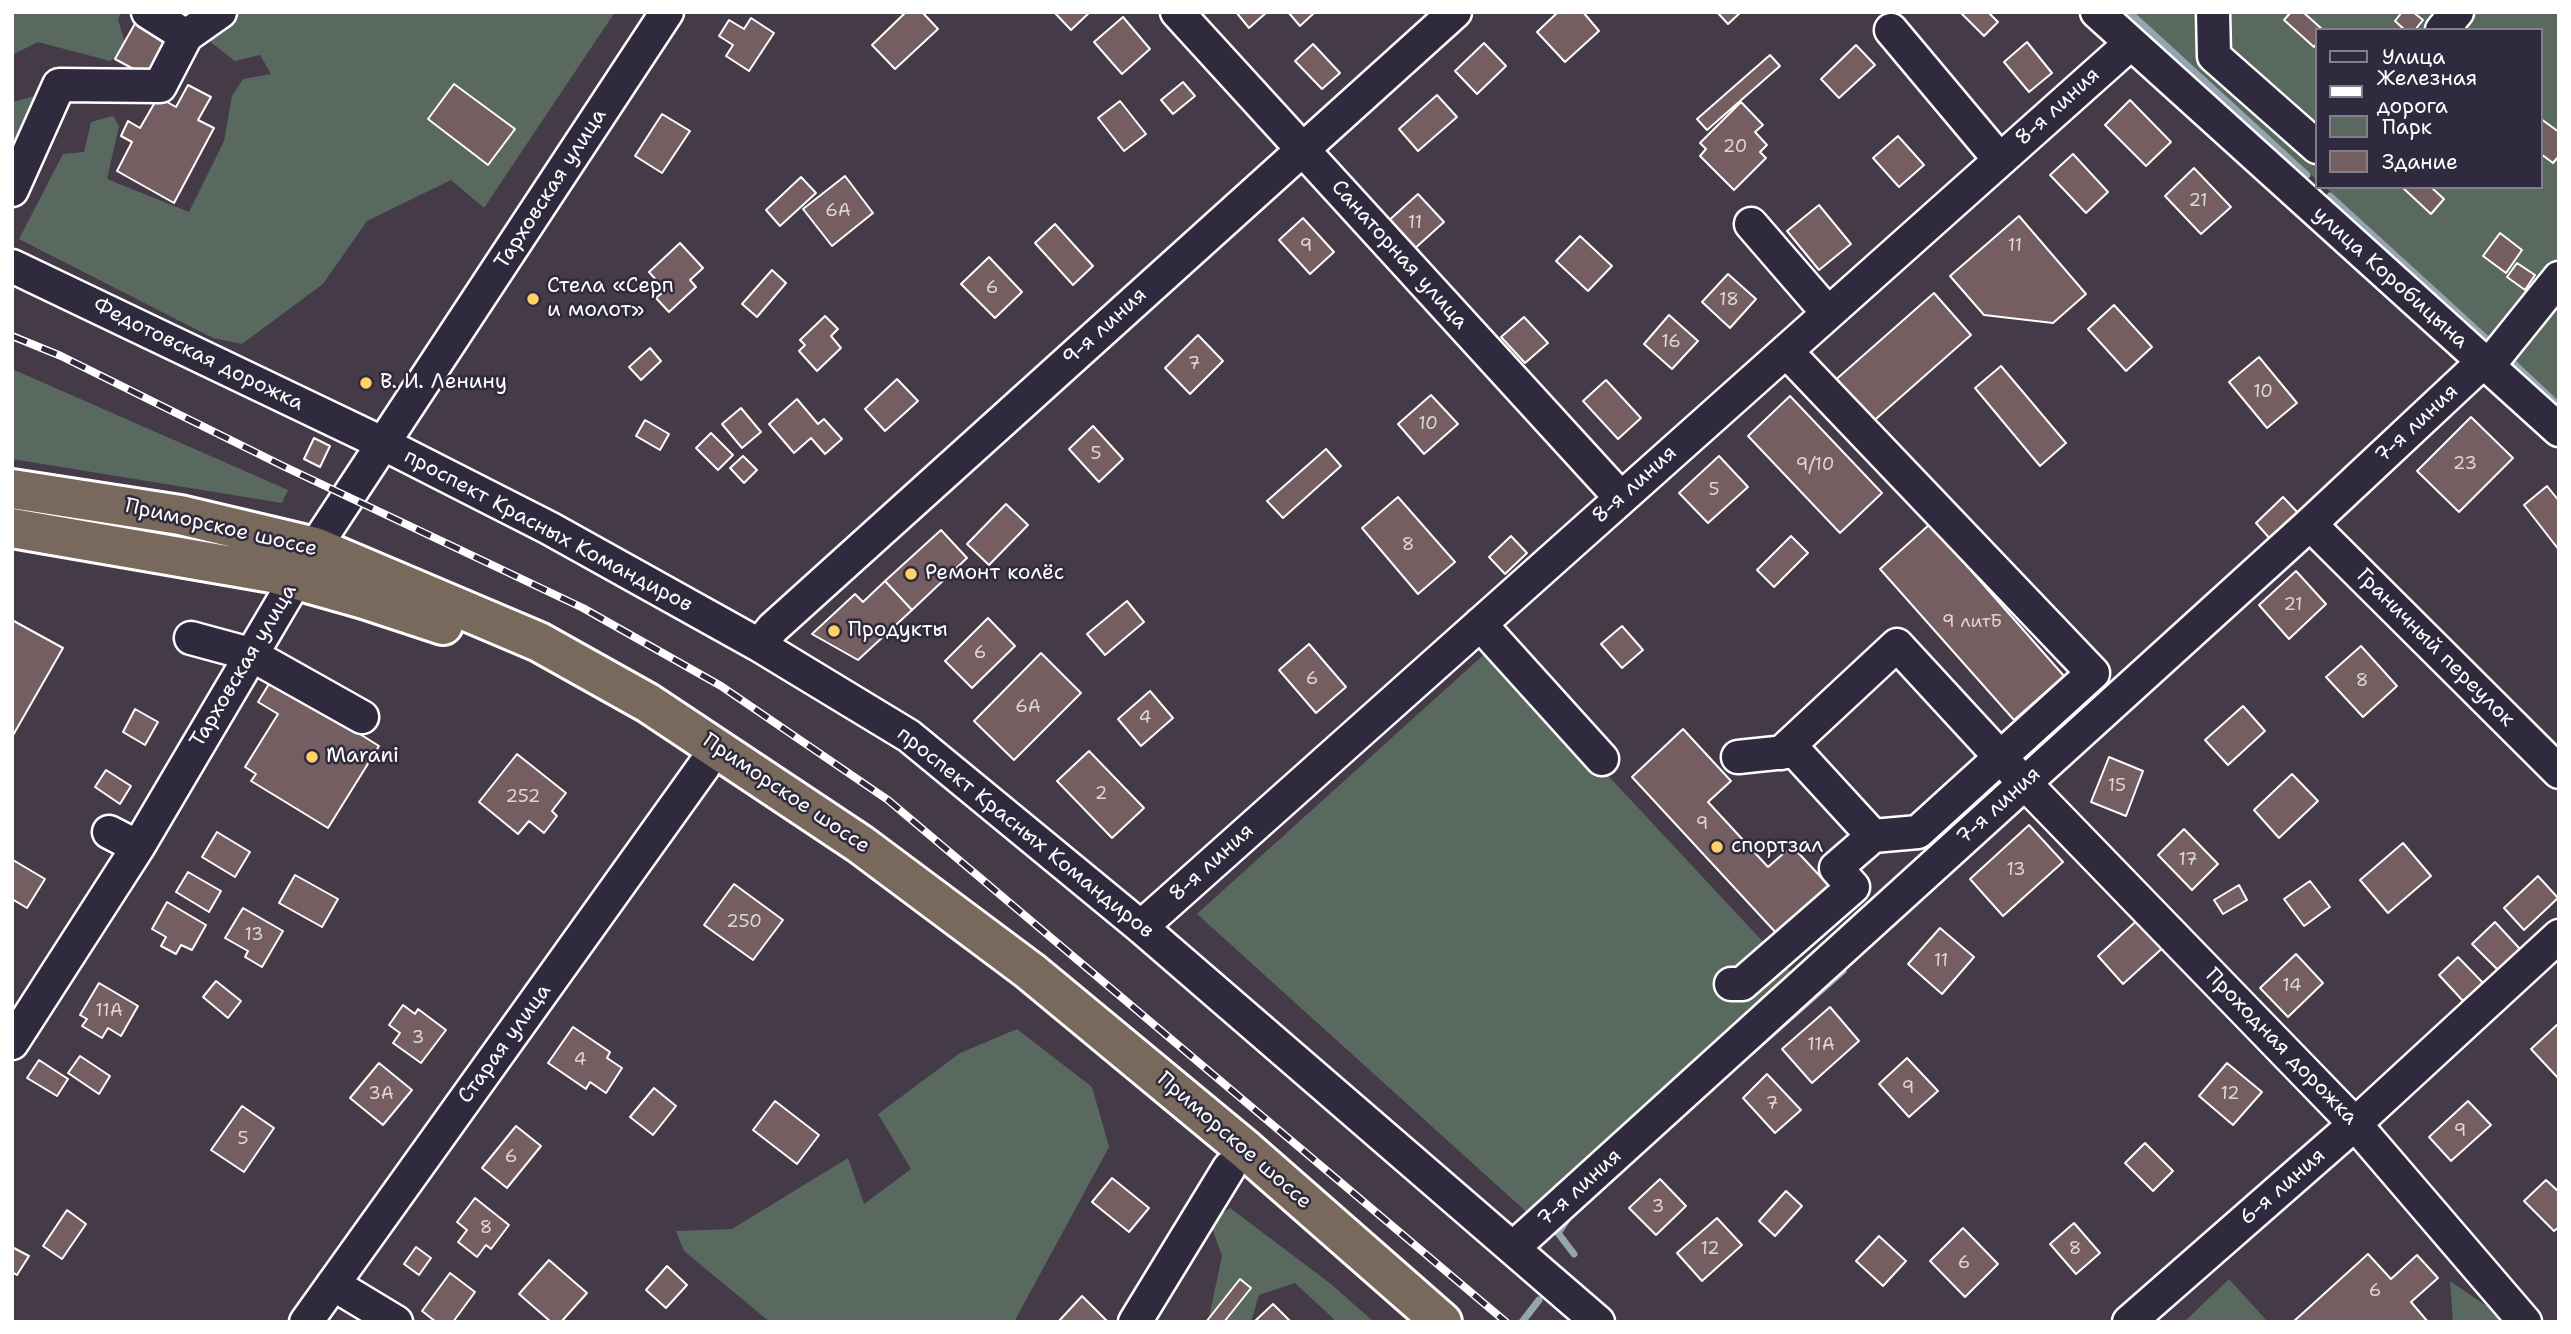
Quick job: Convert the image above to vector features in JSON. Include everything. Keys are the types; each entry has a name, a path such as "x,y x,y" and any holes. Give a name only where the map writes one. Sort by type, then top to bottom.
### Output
{"highway":[{"name":"Приморское шоссе","path":"12,489 180,515 305,563 539,642 669,715 839,829 1020,964 1112,1037 1442,1322"},
{"name":"Приморское шоссе","path":"12,528 174,554 305,563 530,663 704,766 938,931 1099,1057 1405,1322"}],"street":[{"path":"148,12 186,36"},
{"path":"12,190 59,85 160,86 186,36 220,12"},
{"name":"Тарховская улица","path":"12,1042 138,847 305,563 667,12"},
{"name":"Санаторная улица","path":"1177,12 1621,498"},
{"name":"9-я линия","path":"758,645 773,628 1301,148 1455,12"},
{"name":"улица Коробицына","path":"2097,12 2130,44 2311,191 2486,363 2559,430"},
{"path":"2213,12 2214,56 2316,146"},
{"path":"2444,28 2456,12"},
{"path":"1891,30 2000,160"},
{"name":"8-я линия","path":"1141,927 2130,44"},
{"path":"1751,224 1828,313"},
{"name":"Федотовская дорожка","path":"12,266 384,444"},
{"name":"7-я линия","path":"1513,1248 2486,363 2559,278"},
{"path":"1731,984 1742,984 1853,887 1836,868 1873,836 1917,832 2093,673 1786,351"},
{"name":"проспект Красных Командиров","path":"384,444 550,528 758,645 909,736 1141,927 1598,1322"},
{"name":"Граничный переулок","path":"2310,524 2559,772"},
{"path":"1480,624 1602,759"},
{"path":"191,638 250,654 362,717"},
{"name":"Проходная дорожка","path":"1781,753 1897,645 2000,757 2355,1124 2525,1322"},
{"path":"1738,757 1795,751 1873,836"},
{"name":"Старая улица","path":"306,1322 704,766"},
{"path":"109,832 138,847"},
{"name":"6-я линия","path":"2129,1322 2355,1124 2559,936"},
{"path":"1135,1322 1229,1168"},
{"path":"333,1284 396,1322"}],"green space":[{"path":"12,12 121,12 118,19 127,50 110,61 38,42 12,55"},
{"path":"229,12 615,12 484,208 451,180 367,221 323,284 242,344 213,338 19,239 63,154 84,152 91,122 113,116 119,126 107,179 189,212 224,141 232,96 243,79 271,74 260,55 235,61 200,34"},
{"path":"2133,12 2559,12 2559,405 2498,345 2327,189 2543,189 2543,28 2316,28 2316,179"},
{"path":"50,92 66,106 12,213 12,102"},
{"path":"12,369 288,490 282,503 12,459"},
{"path":"1490,649 1794,975 1531,1216 1197,914"},
{"path":"1017,1029 1092,1087 1109,1147 1014,1322 770,1322 684,1251 676,1231 732,1229 848,1158 864,1204 911,1169 878,1114 960,1053"},
{"path":"1230,1208 1331,1284 1374,1322 1337,1322 1295,1283 1259,1295 1251,1322 1208,1322 1222,1256 1210,1223"},
{"path":"2229,1279 2268,1322 2184,1322"},
{"path":"2450,1281 2510,1322 2453,1322"}],"building":[{"path":"906,12 922,12 938,29 895,69 872,45"},
{"path":"1054,12 1090,12 1071,30"},
{"path":"1236,12 1267,12 1249,28"},
{"path":"1288,12 1315,12 1300,26"},
{"path":"1558,12 1583,12 1599,31 1565,62 1537,32"},
{"path":"1717,12 1741,12 1728,24"},
{"path":"1960,12 1988,12 1998,22 1984,36"},
{"path":"2291,12 2303,12 2321,28 2316,28 2314,47 2284,20"},
{"path":"2402,12 2413,12 2423,20 2417,28 2403,28 2395,21"},
{"path":"1123,17 1150,49 1122,74 1094,42"},
{"path":"751,18 774,33 749,71 726,56 733,45 719,36 729,20 744,29"},
{"path":"137,20 174,40 152,79 115,59"},
{"path":"2027,42 2052,73 2029,92 2004,62"},
{"path":"1484,43 1506,66 1477,94 1455,71"},
{"path":"1313,44 1340,73 1322,89 1295,61"},
{"path":"1856,45 1875,65 1839,98 1821,79"},
{"path":"1770,55 1780,66 1707,130 1697,119"},
{"path":"1183,82 1195,96 1173,114 1161,100"},
{"path":"454,84 515,129 488,165 428,119"},
{"path":"188,85 211,97 198,120 214,128 174,203 117,171 132,142 121,136 128,121 140,128 158,97 176,107"},
{"path":"1437,95 1457,117 1418,151 1399,129"},
{"path":"2130,100 2171,142 2146,166 2105,125"},
{"path":"1120,101 1146,134 1124,151 1098,118"},
{"path":"1741,102 1763,125 1755,132 1767,145 1760,152 1766,158 1734,190 1700,156 1706,149 1700,143"},
{"path":"662,114 690,131 662,173 635,156"},
{"path":"2543,120 2559,132 2559,156 2553,163 2543,156"},
{"path":"1898,136 1924,165 1899,187 1873,158"},
{"path":"2073,154 2108,192 2086,213 2050,175"},
{"path":"2194,168 2231,207 2201,234 2165,196"},
{"path":"845,176 873,213 832,246 803,209"},
{"path":"801,177 816,193 780,226 766,210"},
{"path":"2404,189 2433,189 2444,199 2431,214"},
{"path":"1418,194 1444,222 1412,251 1386,223"},
{"path":"1819,205 1851,244 1819,270 1787,231"},
{"path":"2019,216 2086,294 2053,323 1984,315 1950,276"},
{"path":"1303,218 1334,252 1310,274 1279,240"},
{"path":"1055,224 1093,266 1073,285 1035,243"},
{"path":"2500,233 2522,250 2506,273 2483,256"},
{"path":"1580,236 1612,266 1588,291 1556,261"},
{"path":"680,243 703,268 690,280 696,287 669,312 656,298 665,290 649,272"},
{"path":"989,257 1022,292 995,318 961,284"},
{"path":"2517,263 2535,275 2525,290 2507,277"},
{"path":"772,270 786,283 757,317 742,304"},
{"path":"1728,274 1756,299 1730,328 1702,302"},
{"path":"1934,293 1971,335 1869,425 1832,383"},
{"path":"2114,305 2152,347 2126,371 2088,329"},
{"path":"1669,315 1698,341 1672,369 1644,344"},
{"path":"825,316 838,329 831,336 841,348 817,371 799,351 805,345 800,340"},
{"path":"1524,317 1548,343 1525,363 1501,337"},
{"path":"1198,335 1223,361 1190,394 1165,368"},
{"path":"650,348 661,361 641,380 629,367"},
{"path":"2259,357 2297,403 2267,428 2229,382"},
{"path":"2001,366 2066,443 2040,466 1975,388"},
{"path":"897,379 918,401 885,431 865,409"},
{"path":"1606,380 1641,418 1618,439 1583,401"},
{"path":"1431,395 1458,424 1424,454 1398,424"},
{"path":"1790,396 1882,493 1840,533 1748,436"},
{"path":"797,399 818,424 824,419 842,439 825,454 811,438 794,453 769,424"},
{"path":"741,408 761,432 742,448 722,424"},
{"path":"2471,417 2513,458 2459,512 2417,471"},
{"path":"645,420 669,434 660,450 636,436"},
{"path":"1093,426 1123,459 1099,482 1069,449"},
{"path":"711,433 733,455 718,470 696,448"},
{"path":"314,438 330,446 320,467 304,459"},
{"path":"1326,449 1341,466 1283,518 1267,501"},
{"path":"743,456 757,470 744,483 730,468"},
{"path":"1719,456 1748,487 1708,523 1679,493"},
{"path":"2547,486 2559,501 2559,550 2524,505"},
{"path":"1398,497 1455,562 1418,594 1362,528"},
{"path":"2283,497 2300,515 2272,541 2256,523"},
{"path":"1006,504 1028,525 989,565 967,544"},
{"path":"1930,524 2064,676 2014,720 1880,569"},
{"path":"941,530 967,558 912,610 885,581"},
{"path":"1511,536 1527,553 1505,574 1489,557"},
{"path":"1791,536 1808,553 1774,587 1757,570"},
{"path":"2296,571 2326,604 2289,639 2259,605"},
{"path":"885,581 912,610 858,660 812,634 855,594 863,602"},
{"path":"1127,601 1144,622 1105,655 1087,634"},
{"path":"988,618 1015,646 972,688 945,661"},
{"path":"12,620 63,648 12,737"},
{"path":"1622,626 1643,650 1622,668 1601,644"},
{"path":"1309,644 1346,687 1316,713 1279,670"},
{"path":"2361,646 2397,686 2363,717 2326,677"},
{"path":"1041,653 1081,693 1014,760 974,721"},
{"name":"Marani","path":"272,679 379,746 328,828 251,781 256,774 245,767 278,714 258,702"},
{"path":"1150,691 1173,718 1141,746 1118,719"},
{"path":"2243,706 2265,731 2228,765 2205,740"},
{"path":"135,709 158,722 145,745 123,732"},
{"path":"1683,729 1731,781 1708,802 1768,867 1792,846 1831,888 1779,936 1632,777"},
{"path":"1089,751 1144,808 1112,838 1057,781"},
{"path":"517,754 566,793 552,811 557,816 544,833 529,821 518,834 479,802"},
{"path":"2109,757 2143,771 2126,816 2091,802"},
{"path":"106,770 131,786 120,804 95,787"},
{"path":"2292,774 2318,801 2279,838 2254,810"},
{"path":"2029,825 2063,862 2003,916 1970,879"},
{"path":"2184,829 2218,864 2192,890 2158,855"},
{"path":"217,832 250,852 235,877 202,857"},
{"path":"2403,843 2431,876 2388,913 2360,880"},
{"path":"13,860 45,879 27,908 12,899"},
{"path":"188,872 221,891 209,912 176,892"},
{"path":"295,875 338,899 322,927 279,903"},
{"path":"2538,876 2558,898 2524,930 2504,908"},
{"path":"2310,881 2330,907 2304,926 2284,899"},
{"path":"734,884 783,920 753,960 704,925"},
{"path":"2239,885 2247,900 2223,914 2214,900"},
{"path":"167,902 206,925 192,950 181,945 176,954 161,946 166,937 152,929"},
{"path":"243,908 283,931 262,967 245,957 248,951 225,938"},
{"path":"2142,916 2167,944 2123,984 2098,956"},
{"path":"2495,922 2520,949 2498,970 2472,944"},
{"path":"1940,928 1974,957 1942,994 1908,964"},
{"path":"2296,954 2323,983 2288,1017 2260,988"},
{"path":"2458,957 2483,983 2463,1001 2439,975"},
{"path":"216,981 241,1001 228,1018 203,997"},
{"path":"99,983 138,1006 121,1036 108,1028 102,1038 82,1026 87,1019 80,1015"},
{"path":"403,1005 415,1014 418,1009 446,1030 421,1063 393,1043 400,1033 389,1025"},
{"path":"1830,1007 1859,1041 1812,1083 1782,1049"},
{"path":"2559,1023 2559,1077 2558,1078 2531,1049"},
{"path":"573,1027 610,1052 607,1058 622,1068 606,1093 590,1082 586,1089 548,1063"},
{"path":"80,1056 110,1076 99,1094 68,1073"},
{"path":"1907,1058 1938,1091 1909,1117 1879,1084"},
{"path":"39,1060 68,1079 57,1096 27,1078"},
{"path":"379,1063 412,1090 383,1125 350,1098"},
{"path":"2227,1063 2262,1092 2233,1125 2199,1096"},
{"path":"1767,1074 1801,1110 1775,1133 1743,1098"},
{"path":"654,1088 676,1106 653,1135 630,1117"},
{"path":"775,1101 819,1135 797,1164 753,1130"},
{"path":"2468,1101 2491,1125 2451,1161 2429,1137"},
{"path":"242,1106 274,1128 244,1172 211,1150"},
{"path":"516,1126 541,1146 507,1188 482,1168"},
{"path":"2145,1143 2173,1171 2153,1191 2125,1163"},
{"path":"1112,1178 1149,1208 1129,1232 1092,1202"},
{"path":"1660,1179 1686,1206 1656,1235 1629,1208"},
{"path":"2546,1180 2559,1192 2559,1227 2554,1231 2524,1201"},
{"path":"1786,1191 1802,1206 1775,1236 1759,1221"},
{"path":"475,1198 509,1225 491,1249 486,1245 477,1257 458,1242 467,1230 457,1222"},
{"path":"67,1210 86,1224 62,1259 43,1246"},
{"path":"1717,1218 1742,1245 1702,1281 1677,1253"},
{"path":"2074,1223 2100,1253 2076,1274 2050,1244"},
{"path":"1963,1228 1998,1264 1965,1297 1930,1261"},
{"path":"1879,1236 1906,1261 1883,1286 1856,1261"},
{"path":"12,1247 29,1256 17,1275 12,1272"},
{"path":"416,1247 431,1258 419,1275 404,1264"},
{"path":"2368,1254 2391,1279 2417,1255 2438,1278 2411,1302 2428,1322 2293,1322"},
{"path":"549,1260 587,1293 561,1322 551,1322 519,1294"},
{"path":"667,1266 687,1285 666,1308 646,1290"},
{"path":"450,1273 475,1292 453,1322 436,1322 422,1311"},
{"path":"1240,1279 1251,1288 1224,1322 1206,1322"},
{"path":"1082,1296 1108,1322 1058,1322"},
{"path":"1273,1304 1291,1322 1255,1321"}],"waterway":[{"path":"2129,12 2307,175"},
{"path":"2330,196 2491,343"},
{"path":"2509,359 2559,406"},
{"path":"1749,1054 1843,971"},
{"path":"1571,1214 1558,1233 1574,1254"},
{"path":"1522,1322 1539,1300"}],"railway":[{"path":"12,336 61,356 283,466 583,608 721,686 888,800 1506,1322"}],"place":[{"name":"Стела «Серп и молот»","path":"533,299"},
{"name":"В. И. Ленину","path":"366,383"},
{"name":"Ремонт колёс","path":"911,574"},
{"name":"Продукты","path":"834,631"},
{"name":"Marani","path":"312,757"},
{"name":"спортзал","path":"1717,847"}]}
